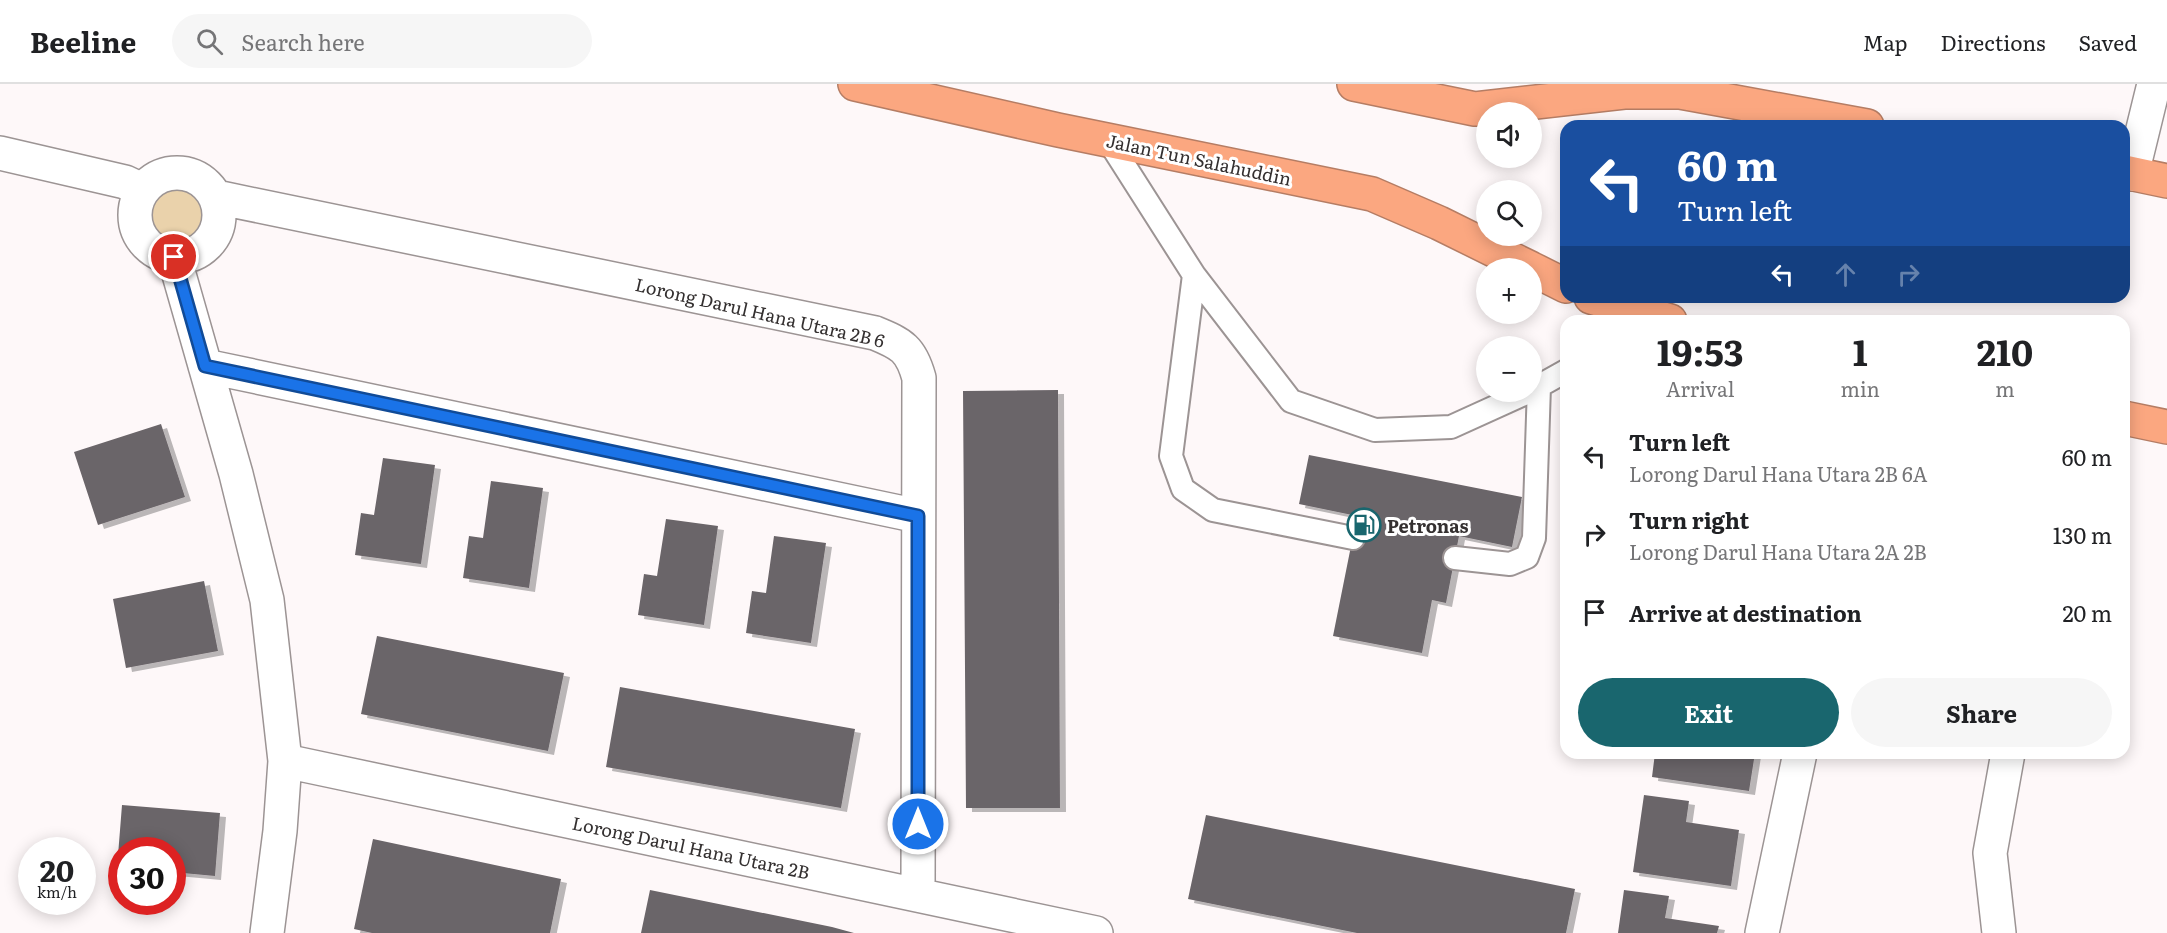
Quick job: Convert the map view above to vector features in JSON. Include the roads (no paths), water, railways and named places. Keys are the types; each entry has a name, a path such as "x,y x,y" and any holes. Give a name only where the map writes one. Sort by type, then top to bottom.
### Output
{"highway":[{"name":"Jalan Tun Salahuddin","path":"855,84 1108,140 1372,194 1439,222 1509,258"},
{"path":"1354,84 1475,109 1624,92 1680,92 1834,120"},
{"path":"2130,173 2167,181"},
{"name":"Jalan Tun Salahuddin","path":"1542,274 1560,283"},
{"path":"1609,303 1646,315"},
{"path":"2130,419 2167,427"}],"street":[{"path":"2130,166 2154,84"},
{"path":"0,153 125,182 142,190"},
{"path":"181,172 196,176 208,185 216,197 220,211 219,226 212,239 202,249 188,256 174,257 153,249 139,232 135,218 142,190 153,180 167,174 181,172"},
{"name":"Lorong Darul Hana Utara 2B 6","path":"216,197 875,333 900,344 914,359 918,378 918,895"},
{"path":"174,257 236,474 267,600 285,761 280,831 267,933"},
{"path":"205,366 918,516"},
{"path":"1762,933 1799,759"},
{"path":"1999,933 1990,853 2007,759"},
{"name":"Lorong Darul Hana Utara 2B","path":"285,761 1096,933"}],"lane":[{"path":"1108,140 1194,275 1291,401 1375,430 1451,428 1506,402"},
{"path":"1194,275 1171,456 1183,489 1213,510 1353,538"},
{"path":"1542,384 1560,374"},
{"path":"1455,558 1510,564 1527,558 1534,538 1533,402"}],"place":[{"name":"Petronas","path":"1364,525"}]}
